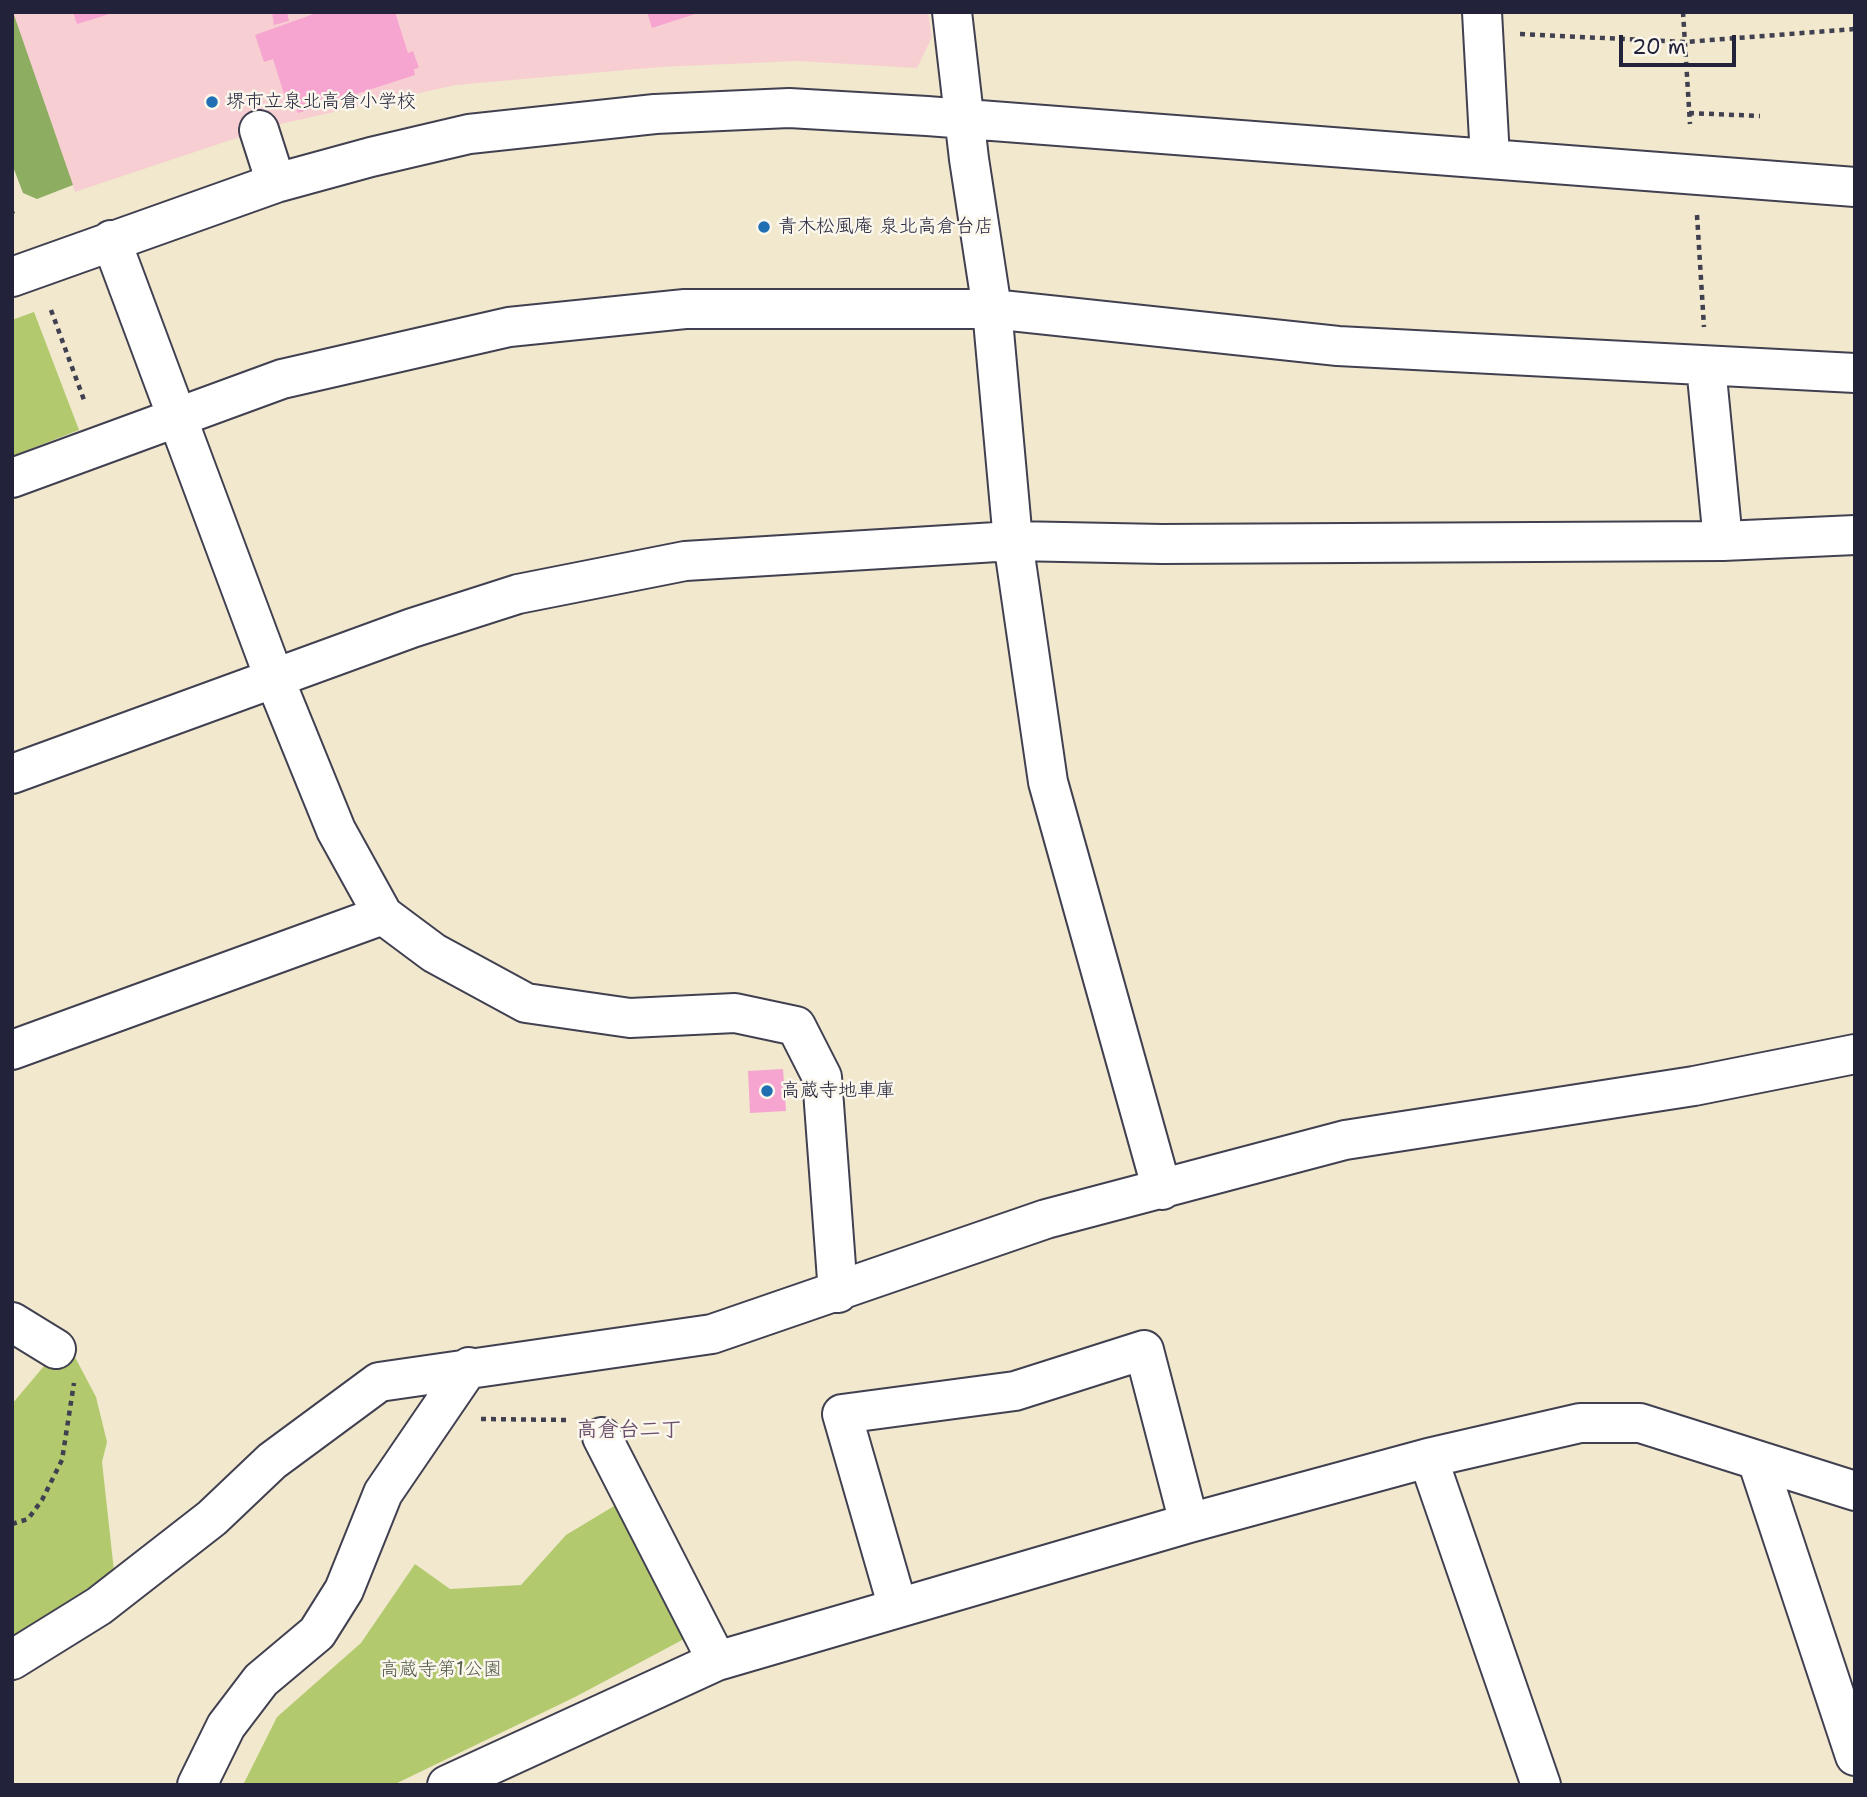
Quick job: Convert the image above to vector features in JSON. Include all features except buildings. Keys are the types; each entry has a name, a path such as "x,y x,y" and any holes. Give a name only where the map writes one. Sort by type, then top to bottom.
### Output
{"street":[{"path":"952,12 992,309 1013,541 1048,782 1162,1190"},
{"path":"1482,22 1490,158"},
{"path":"12,277 276,183 469,134 561,122 789,108 1855,187"},
{"path":"259,130 276,183"},
{"path":"111,240 179,416 275,680 336,830 383,915 434,953 526,1003 630,1018 735,1013 796,1026 822,1077 838,1293"},
{"path":"12,478 282,379 509,327 685,309 992,309 1338,346 1855,373"},
{"path":"1706,366 1723,541"},
{"path":"12,774 412,628 517,594 685,561 1013,541 1162,544 1723,541 1855,535"},
{"path":"12,1049 383,915"},
{"path":"12,1660 99,1606 212,1518 272,1461 379,1382 468,1367 712,1334 838,1293 1046,1219 1345,1140 1694,1086 1855,1054"},
{"path":"12,1322 56,1349"},
{"path":"898,1608 842,1414 1015,1391 1144,1350 1188,1522"},
{"path":"197,1785 226,1726 261,1680 317,1633 344,1590 383,1493 468,1367"},
{"path":"447,1785 717,1661 1188,1522 1428,1458 1580,1423 1640,1423 1758,1463 1855,1491"},
{"path":"602,1437 717,1661"},
{"path":"1428,1458 1541,1785"},
{"path":"1758,1463 1855,1756"}],"path":[{"path":"1683,12 1690,124"},
{"path":"1482,22 1685,42 1855,29"},
{"path":"1689,113 1760,116"},
{"path":"1697,215 1706,366"},
{"path":"51,310 84,400"},
{"path":"12,1524 28,1519 42,1500 62,1460 76,1389 72,1375 56,1349"},
{"path":"435,1419 562,1419 582,1423 602,1437"}],"shaded area":[{"name":"堺市立泉北高倉小学校","path":"12,12 928,12 932,37 917,68 797,61 660,67 456,85 276,125 75,192"}],"green space":[{"path":"13,12 73,185 37,199 23,193 12,164"},
{"path":"34,312 79,430 12,456 12,320"},
{"path":"66,1340 96,1397 107,1442 102,1462 114,1571 12,1641 12,1404"},
{"name":"高蔵寺第1公園","path":"619,1503 684,1639 575,1697 393,1785 243,1785 277,1717 361,1643 415,1564 450,1589 521,1585 566,1535"}],"place":[{"name":"堺市立泉北高倉小学校","path":"212,102"},
{"name":"青木松風庵 泉北高倉台店","path":"764,227"},
{"name":"高蔵寺地車庫","path":"767,1091"}],"district":[{"name":"高倉台二丁","path":"629,1431"}]}
